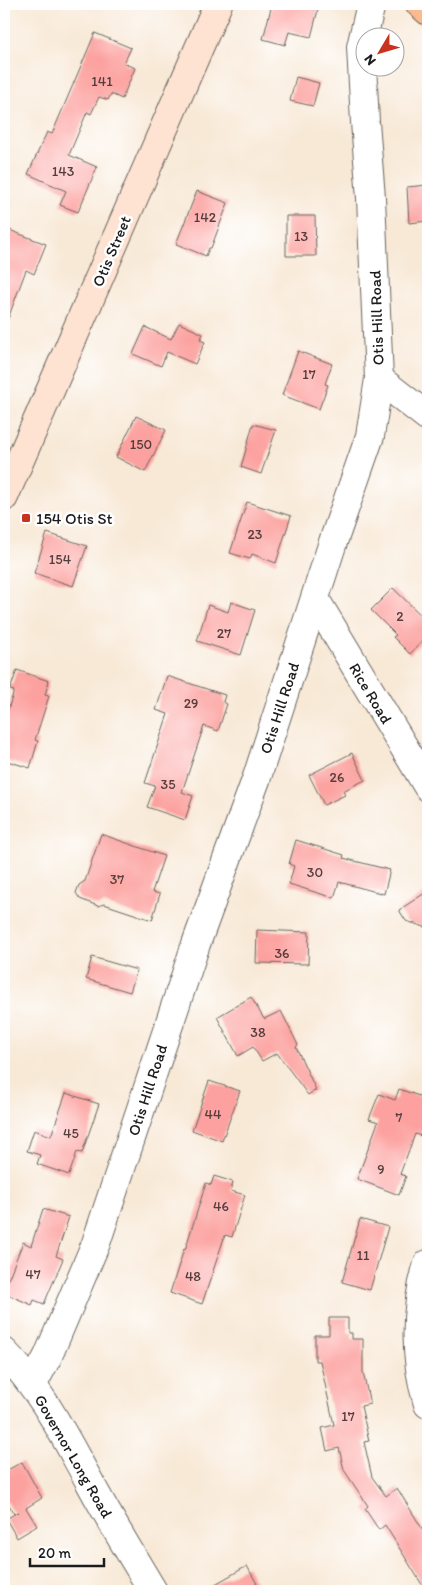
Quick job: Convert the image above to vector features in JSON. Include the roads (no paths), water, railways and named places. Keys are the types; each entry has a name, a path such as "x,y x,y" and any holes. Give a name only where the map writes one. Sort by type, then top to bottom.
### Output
{"main road":[{"path":"420,4 428,11"}],"street":[{"name":"Otis Street","path":"4,497 218,4"},
{"name":"Otis Hill Road","path":"33,1384 48,1356 96,1243 196,944 257,777 370,436 379,379 361,47 371,4"},
{"path":"379,379 428,417"},
{"name":"Rice Road","path":"315,599 428,787"},
{"path":"428,1264 418,1310 418,1351 424,1391 428,1404"},
{"name":"Governor Long Road","path":"4,1352 33,1384 64,1433 88,1480 153,1591"}],"place":[{"name":"154 Otis St","path":"26,518"}]}
